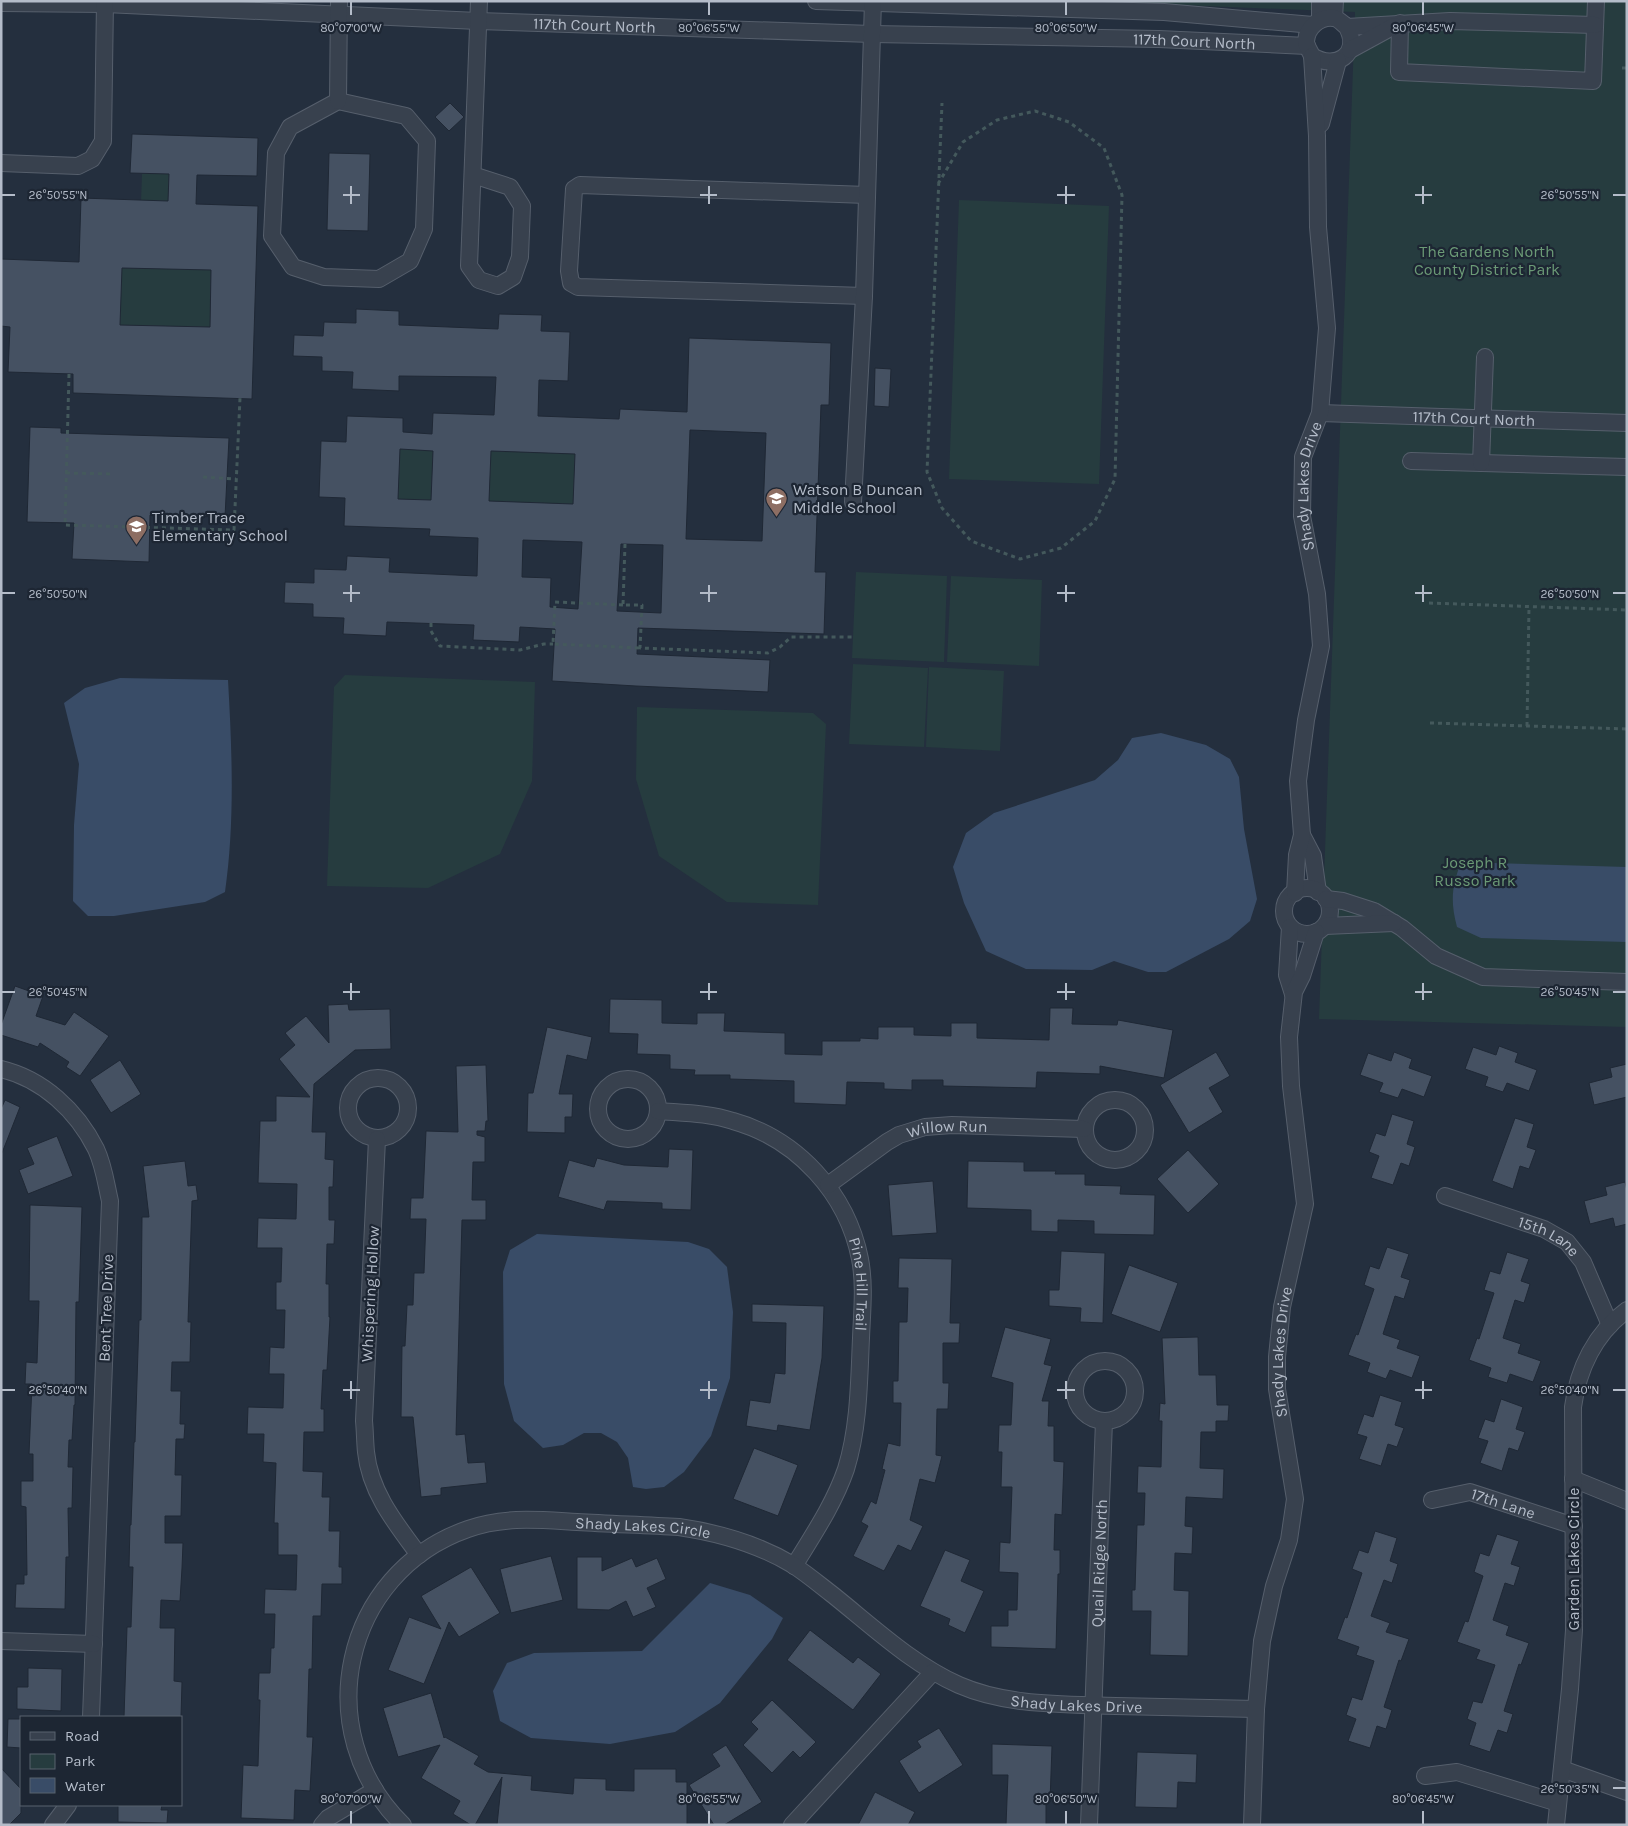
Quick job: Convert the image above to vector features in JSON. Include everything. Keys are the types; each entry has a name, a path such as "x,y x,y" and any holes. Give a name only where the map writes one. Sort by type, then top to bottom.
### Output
{"street":[{"path":"473,176 510,187 522,206 520,257 513,277 498,286 479,280 469,266 479,1"},
{"name":"117th Court North","path":"816,1 1164,12 1328,22 1450,21 1595,25"},
{"path":"1320,1 1328,22 1352,39 1344,56"},
{"path":"1334,1 1328,22 1308,32 1309,51 1328,63 1344,56 1400,22"},
{"path":"1400,22 1398,72 1593,81 1596,1"},
{"name":"117th Court North","path":"1,2 339,7 478,21 872,34 1159,39 1309,51"},
{"path":"852,502 864,296 873,2"},
{"path":"1,163 78,166 92,158 103,141 105,3"},
{"path":"338,101 339,7"},
{"name":"Shady Lakes Drive","path":"1294,893 1297,855 1302,835 1298,781 1306,720 1321,646 1318,594 1302,516 1303,457 1320,413 1328,328 1318,227 1318,136 1309,51"},
{"name":"Shady Lakes Drive","path":"1318,136 1344,56"},
{"path":"338,101 406,116 428,141 424,228 410,261 379,279 324,277 293,267 272,236 276,153 290,127 338,101"},
{"path":"864,296 578,287 571,283 569,271 574,189 580,185 867,195"},
{"path":"1481,463 1485,357"},
{"name":"117th Court North","path":"1320,413 1627,423"},
{"path":"1411,461 1627,467"},
{"name":"Shady Lakes Drive","path":"1302,835 1313,856 1322,895"},
{"path":"1394,923 1321,929 1302,934 1290,927 1285,915 1285,909 1290,897 1294,893 1306,889 1343,901 1374,912 1394,923 1402,928 1436,956 1483,977 1627,982"},
{"path":"1321,929 1330,913 1322,895"},
{"name":"Shady Lakes Drive","path":"1290,927 1287,975 1293,994"},
{"name":"Shady Lakes Drive","path":"1252,1825 1256,1709 1262,1641 1274,1586 1289,1540 1294,1499 1277,1389 1277,1358 1282,1307 1305,1204 1291,1086 1289,1037 1293,994 1321,929"},
{"name":"Bent Tree Drive","path":"1,1069 31,1080 67,1107 85,1129 96,1150 110,1202 91,1716"},
{"name":"Pine Hill Trail","path":"658,1111 706,1115 733,1120 758,1129 792,1150 812,1167 828,1185 842,1208 853,1233 860,1258 862,1285 858,1411 852,1446 845,1470 831,1504 794,1566"},
{"name":"Willow Run","path":"828,1185 887,1142 905,1133 925,1127 952,1125 1084,1129"},
{"name":"Whispering Hollow","path":"377,1139 364,1421 366,1453 376,1490 390,1516 419,1555"},
{"name":"15th Lane","path":"1444,1196 1544,1229 1566,1242 1583,1262 1610,1325"},
{"name":"Garden Lakes Circle","path":"1556,1825 1574,1630 1573,1407 1581,1372 1590,1352 1610,1325 1627,1310"},
{"name":"Quail Ridge North","path":"1089,1825 1104,1421"},
{"path":"1573,1479 1627,1501"},
{"name":"17th Lane","path":"1432,1500 1470,1492 1574,1526"},
{"name":"Shady Lakes Circle","path":"403,1825 375,1790 367,1777 357,1752 350,1727 348,1700 350,1667 357,1641 381,1593 419,1555 444,1539 469,1528 521,1519 679,1527 703,1530 739,1540 761,1548 794,1566 933,1672"},
{"path":"1,1641 94,1644"},
{"path":"797,1823 933,1672"},
{"name":"Shady Lakes Drive","path":"933,1672 960,1685 989,1695 1020,1701 1093,1705 1256,1709"},
{"path":"1562,1769 1627,1792"},
{"path":"1425,1776 1457,1772 1558,1803"},
{"path":"322,1825 328,1818 375,1790"}],"path":[{"path":"1622,68 1627,68"},
{"path":"938,184 963,142 997,120 1036,111 1069,122 1104,148 1122,195 1115,479 1095,521 1061,548 1020,559 971,541 942,508 927,472 938,184 942,103"},
{"path":"68,374 65,524 234,530 240,398"},
{"path":"66,473 114,474"},
{"path":"203,478 236,479"},
{"path":"623,604 625,544"},
{"path":"553,644 555,602 623,604 642,605 640,648"},
{"path":"1429,603 1627,610"},
{"path":"1527,726 1530,606"},
{"path":"431,623 431,631 440,646 520,650 544,644 553,644 768,653 780,647 791,637 853,637"},
{"path":"1430,723 1627,729"}],"green space":[{"name":"Joseph R Russo Park","path":"1079,1 1627,1 1627,1027 1319,1019 1355,12"},
{"path":"142,174 169,174 168,201 141,201"},
{"path":"959,200 1109,206 1099,484 949,479"},
{"path":"122,268 211,270 210,327 120,325"},
{"path":"400,449 433,451 431,500 398,499"},
{"path":"463,450 575,454 573,504 462,500 490,486 490,469"},
{"path":"856,572 947,576 944,662 852,658"},
{"path":"951,576 1042,580 1039,666 947,662"},
{"path":"853,664 928,668 924,747 849,744"},
{"path":"929,667 1004,671 1000,751 926,747"},
{"path":"345,675 535,682 532,781 500,854 428,888 327,886 334,687"},
{"path":"637,707 813,713 826,724 818,905 727,902 659,856 636,779"}],"water":[{"path":"120,678 228,680 231,813 225,892 205,902 114,916 88,916 73,901 74,825 79,764 64,703 85,688"},
{"path":"1161,733 1206,745 1230,759 1239,777 1244,829 1257,899 1250,921 1229,939 1166,972 1148,972 1114,961 1092,970 1026,969 986,951 964,903 953,867 966,833 994,813 1095,780 1118,760 1132,738"},
{"path":"1461,862 1627,867 1627,942 1481,938 1457,927 1453,909 1453,894"},
{"path":"537,1234 688,1242 709,1249 727,1267 733,1312 730,1378 711,1436 684,1472 664,1487 646,1489 633,1487 628,1458 617,1442 601,1433 584,1433 563,1445 543,1448 514,1421 504,1384 503,1272 510,1250"},
{"path":"710,1583 750,1595 783,1618 772,1639 720,1703 675,1732 610,1744 531,1738 500,1721 493,1691 507,1663 534,1653 642,1651"}],"building":[{"path":"450,103 464,117 449,131 435,117"},
{"path":"132,134 258,138 257,176 197,175 196,204 258,206 252,399 73,393 73,374 8,372 10,327 1,326 1,259 79,262 81,198 168,201 169,174 130,173","holes":["122,268 211,270 210,327 120,325"]},
{"path":"329,153 370,154 368,231 327,230"},
{"path":"356,309 399,311 399,325 498,329 499,314 542,315 541,331 570,332 568,381 539,380 538,416 619,419 620,409 687,412 689,338 831,343 829,405 821,405 815,572 826,572 824,634 638,628 637,654 770,660 768,692 636,686 552,681 555,629 520,627 519,642 473,640 474,625 387,622 386,636 343,634 344,618 313,617 313,604 284,603 285,582 314,583 314,569 346,570 347,556 390,558 389,572 477,576 478,538 429,536 430,529 344,526 345,498 319,497 321,441 346,442 347,416 403,418 403,432 432,434 433,413 494,415 496,377 399,376 399,391 352,389 353,372 322,371 322,357 293,356 294,335 323,336 324,322 356,323","holes":["690,430 766,433 762,541 686,539","400,449 433,451 431,500 398,499","491,451 575,454 573,504 489,501","523,540 582,542 578,609 550,607 551,578 522,577","621,544 663,545 661,613 617,611"]},
{"path":"875,368 891,369 889,407 874,406"},
{"path":"30,427 61,428 61,433 229,438 225,517 150,515 149,562 72,559 74,523 27,522"},
{"path":"15,986 43,996 36,1016 65,1025 74,1012 109,1036 80,1076 66,1067 69,1062 40,1043 38,1047 1,1035 1,1025"},
{"path":"610,999 662,1000 662,1023 697,1024 697,1013 725,1013 724,1031 785,1033 785,1054 822,1055 822,1041 860,1041 860,1038 878,1039 878,1027 914,1027 914,1035 951,1036 951,1023 977,1023 977,1038 1049,1040 1050,1008 1073,1008 1072,1024 1117,1025 1118,1020 1173,1030 1164,1078 1100,1066 1100,1074 1037,1072 1036,1088 943,1086 943,1080 912,1080 912,1090 884,1089 884,1083 847,1082 846,1105 794,1103 794,1081 730,1079 730,1075 694,1075 695,1070 670,1069 670,1055 637,1054 638,1034 609,1033"},
{"path":"348,1004 349,1010 390,1009 391,1049 355,1050 314,1084 312,1132 326,1132 325,1159 334,1160 333,1187 329,1187 329,1220 335,1220 334,1244 327,1244 326,1284 329,1284 330,1317 327,1370 323,1370 321,1409 324,1409 324,1432 304,1432 303,1471 323,1472 322,1497 330,1497 329,1531 340,1531 339,1567 342,1567 342,1584 322,1584 321,1616 313,1616 312,1669 309,1669 307,1737 313,1737 310,1791 295,1790 294,1820 241,1818 243,1765 258,1766 259,1673 270,1673 271,1648 274,1648 275,1614 264,1614 265,1589 296,1590 297,1555 278,1555 278,1523 274,1523 276,1463 263,1462 264,1434 247,1434 248,1407 283,1408 284,1374 269,1374 270,1347 284,1348 285,1310 276,1310 276,1282 281,1282 282,1248 257,1248 258,1218 296,1219 297,1184 258,1183 260,1121 276,1121 276,1096 310,1097 279,1059 295,1045 285,1033 306,1016 329,1043 328,1005"},
{"path":"547,1027 592,1037 587,1060 567,1055 559,1094 573,1094 572,1117 565,1117 565,1133 527,1132 528,1093 533,1093"},
{"path":"1499,1046 1518,1053 1515,1062 1537,1070 1529,1091 1507,1083 1503,1092 1485,1086 1488,1077 1465,1069 1473,1047 1496,1055"},
{"path":"1216,1052 1230,1076 1209,1088 1223,1112 1189,1133 1160,1085"},
{"path":"1394,1052 1412,1059 1409,1068 1432,1076 1424,1097 1402,1089 1398,1098 1379,1092 1383,1083 1360,1075 1368,1053 1391,1061"},
{"path":"120,1060 141,1094 111,1113 90,1080"},
{"path":"1627,1064 1627,1097 1594,1105 1589,1083 1612,1077 1610,1068"},
{"path":"486,1065 488,1121 486,1121 485,1131 477,1131 477,1135 485,1137 485,1162 473,1162 472,1200 486,1200 486,1220 462,1220 456,1435 465,1434 468,1463 485,1462 487,1483 441,1488 441,1495 421,1497 413,1417 401,1417 402,1346 405,1346 407,1305 413,1305 414,1273 424,1273 426,1219 410,1219 411,1198 423,1198 426,1131 458,1132 456,1066"},
{"path":"5,1100 20,1107 2,1153 1,1109"},
{"path":"1392,1114 1414,1121 1407,1144 1415,1147 1409,1166 1401,1163 1393,1185 1371,1178 1379,1156 1369,1152 1376,1133 1385,1136"},
{"path":"1515,1118 1534,1124 1527,1147 1536,1150 1529,1169 1520,1166 1513,1189 1492,1181"},
{"path":"57,1136 73,1176 28,1194 19,1170 34,1164 27,1148"},
{"path":"669,1149 693,1150 691,1210 662,1209 662,1203 607,1201 604,1210 558,1197 569,1160 594,1167 597,1158 624,1165 668,1167"},
{"path":"1188,1150 1219,1184 1188,1213 1157,1179"},
{"path":"185,1161 188,1186 196,1185 198,1200 192,1201 188,1322 191,1322 190,1362 172,1362 171,1391 181,1391 180,1424 185,1424 184,1439 176,1439 175,1475 182,1475 181,1516 165,1516 165,1543 183,1543 180,1601 161,1600 160,1628 175,1628 174,1681 182,1682 181,1716 124,1716 127,1627 131,1627 133,1567 129,1567 130,1525 139,1320 141,1320 142,1217 149,1217 143,1166"},
{"path":"968,1161 1024,1162 1024,1171 1056,1171 1055,1174 1085,1174 1085,1185 1121,1186 1120,1194 1155,1195 1154,1235 1094,1234 1094,1221 1058,1220 1058,1232 1031,1231 1031,1210 967,1208"},
{"path":"933,1181 937,1233 892,1236 888,1185"},
{"path":"1625,1182 1627,1191 1627,1224 1615,1227 1613,1218 1590,1224 1584,1201 1607,1195 1605,1187"},
{"path":"30,1205 82,1207 79,1302 76,1302 75,1405 72,1440 69,1440 68,1467 73,1467 72,1508 68,1508 69,1557 66,1557 65,1609 15,1608 16,1584 24,1584 24,1575 27,1575 26,1507 21,1506 21,1481 33,1481 33,1454 29,1454 32,1384 25,1384 26,1362 37,1363 39,1301 29,1301"},
{"path":"1387,1247 1409,1254 1401,1277 1410,1280 1404,1299 1395,1296 1383,1334 1400,1340 1397,1348 1420,1356 1412,1378 1390,1370 1386,1379 1367,1372 1370,1363 1348,1355 1356,1334 1358,1335 1374,1289 1364,1285 1370,1266 1379,1269"},
{"path":"1061,1251 1105,1253 1103,1323 1080,1322 1081,1308 1049,1306 1049,1290 1059,1290"},
{"path":"1507,1252 1529,1259 1521,1281 1530,1284 1524,1303 1515,1300 1503,1338 1521,1344 1518,1353 1541,1361 1533,1382 1510,1374 1507,1383 1488,1377 1491,1368 1469,1360 1477,1338 1479,1339 1494,1293 1484,1290 1490,1271 1500,1274"},
{"path":"899,1258 952,1259 950,1323 960,1323 959,1343 943,1343 943,1383 949,1383 948,1409 937,1409 936,1455 942,1456 935,1483 920,1479 910,1520 923,1526 911,1551 898,1545 884,1571 853,1556 868,1526 861,1522 871,1501 876,1504 885,1470 882,1469 888,1443 900,1446 901,1403 893,1403 893,1381 898,1381 899,1322 907,1322 908,1288 898,1288"},
{"path":"1129,1265 1178,1283 1160,1332 1111,1314"},
{"path":"752,1304 824,1306 822,1358 810,1430 778,1425 777,1431 746,1426 750,1400 770,1403 775,1373 785,1374 786,1323 752,1322"},
{"path":"1005,1327 1051,1339 1044,1364 1052,1366 1042,1401 1049,1401 1048,1426 1054,1426 1054,1461 1064,1462 1062,1515 1055,1514 1054,1550 1060,1550 1056,1649 991,1647 991,1626 1008,1626 1008,1610 1017,1610 1018,1573 999,1572 1000,1542 1010,1543 1012,1487 1001,1487 1002,1452 998,1452 999,1425 1011,1425 1013,1383 991,1377"},
{"path":"1198,1337 1199,1375 1216,1375 1217,1405 1229,1405 1228,1421 1216,1421 1216,1432 1201,1432 1200,1468 1224,1469 1223,1499 1186,1497 1185,1526 1193,1527 1192,1554 1175,1553 1174,1590 1189,1591 1188,1656 1150,1655 1151,1611 1132,1611 1132,1590 1135,1590 1137,1525 1144,1525 1145,1493 1137,1493 1138,1466 1161,1467 1162,1421 1159,1421 1160,1403 1165,1404 1162,1338"},
{"path":"1380,1395 1402,1402 1395,1425 1404,1428 1397,1447 1388,1444 1381,1466 1359,1459 1367,1437 1357,1434 1364,1414 1373,1417"},
{"path":"1501,1399 1523,1407 1516,1429 1525,1432 1518,1451 1509,1448 1502,1471 1480,1463 1488,1441 1478,1438 1485,1419 1494,1422"},
{"path":"754,1448 798,1465 778,1516 733,1499"},
{"path":"1375,1531 1397,1538 1390,1561 1398,1564 1392,1583 1384,1580 1371,1616 1390,1623 1386,1632 1409,1639 1401,1661 1399,1660 1384,1707 1392,1710 1386,1729 1377,1726 1370,1748 1348,1741 1356,1719 1346,1715 1352,1697 1362,1700 1374,1661 1356,1655 1359,1647 1337,1639 1345,1617 1347,1618 1362,1573 1352,1569 1359,1550 1368,1553"},
{"path":"1497,1534 1519,1541 1511,1564 1520,1567 1514,1586 1505,1583 1493,1620 1509,1626 1506,1635 1529,1643 1521,1665 1519,1664 1504,1711 1513,1714 1507,1733 1498,1730 1490,1752 1469,1745 1476,1723 1467,1719 1473,1701 1482,1703 1495,1665 1476,1659 1480,1650 1457,1642 1465,1621 1468,1622 1483,1576 1474,1572 1480,1553 1489,1556"},
{"path":"945,1550 970,1560 961,1581 984,1591 965,1633 948,1625 950,1619 920,1606"},
{"path":"551,1556 563,1600 511,1613 500,1569"},
{"path":"577,1557 602,1557 602,1571 632,1558 636,1567 657,1558 666,1579 647,1588 656,1607 633,1617 626,1601 609,1610 577,1609"},
{"path":"471,1567 500,1613 459,1637 449,1622 424,1684 388,1670 409,1617 441,1629 421,1596"},
{"path":"810,1630 853,1663 858,1657 881,1674 853,1710 787,1660"},
{"path":"28,1668 62,1669 61,1711 17,1709 17,1687 28,1687"},
{"path":"431,1693 444,1738 479,1756 474,1764 488,1772 532,1776 531,1790 573,1794 574,1778 606,1779 606,1790 634,1791 634,1769 676,1769 676,1782 687,1782 687,1825 497,1825 502,1777 475,1825 471,1825 453,1814 460,1801 421,1778 440,1745 398,1757 383,1708"},
{"path":"772,1700 816,1742 800,1758 793,1751 772,1773 743,1745 758,1729 751,1722"},
{"path":"8,1719 20,1719 20,1748 7,1747"},
{"path":"939,1728 963,1765 919,1793 899,1761 921,1747 917,1741"},
{"path":"992,1744 1052,1746 1050,1802 1046,1802 1046,1825 1006,1825 1008,1775 992,1775"},
{"path":"726,1745 762,1802 724,1825 714,1825 689,1785 720,1766 712,1754"},
{"path":"1137,1752 1197,1754 1196,1783 1178,1782 1177,1808 1135,1807"},
{"path":"1,1768 20,1788 21,1813 9,1825 1,1825"},
{"path":"875,1792 915,1812 908,1825 858,1825"},
{"path":"118,1806 162,1806 161,1810 168,1810 167,1823 118,1822"}],"place":[{"name":"Watson B Duncan Middle School","path":"777,517"},
{"name":"Timber Trace Elementary School","path":"136,545"}],"park label":[{"name":"The Gardens North County District Park","path":"1487,260"}]}
